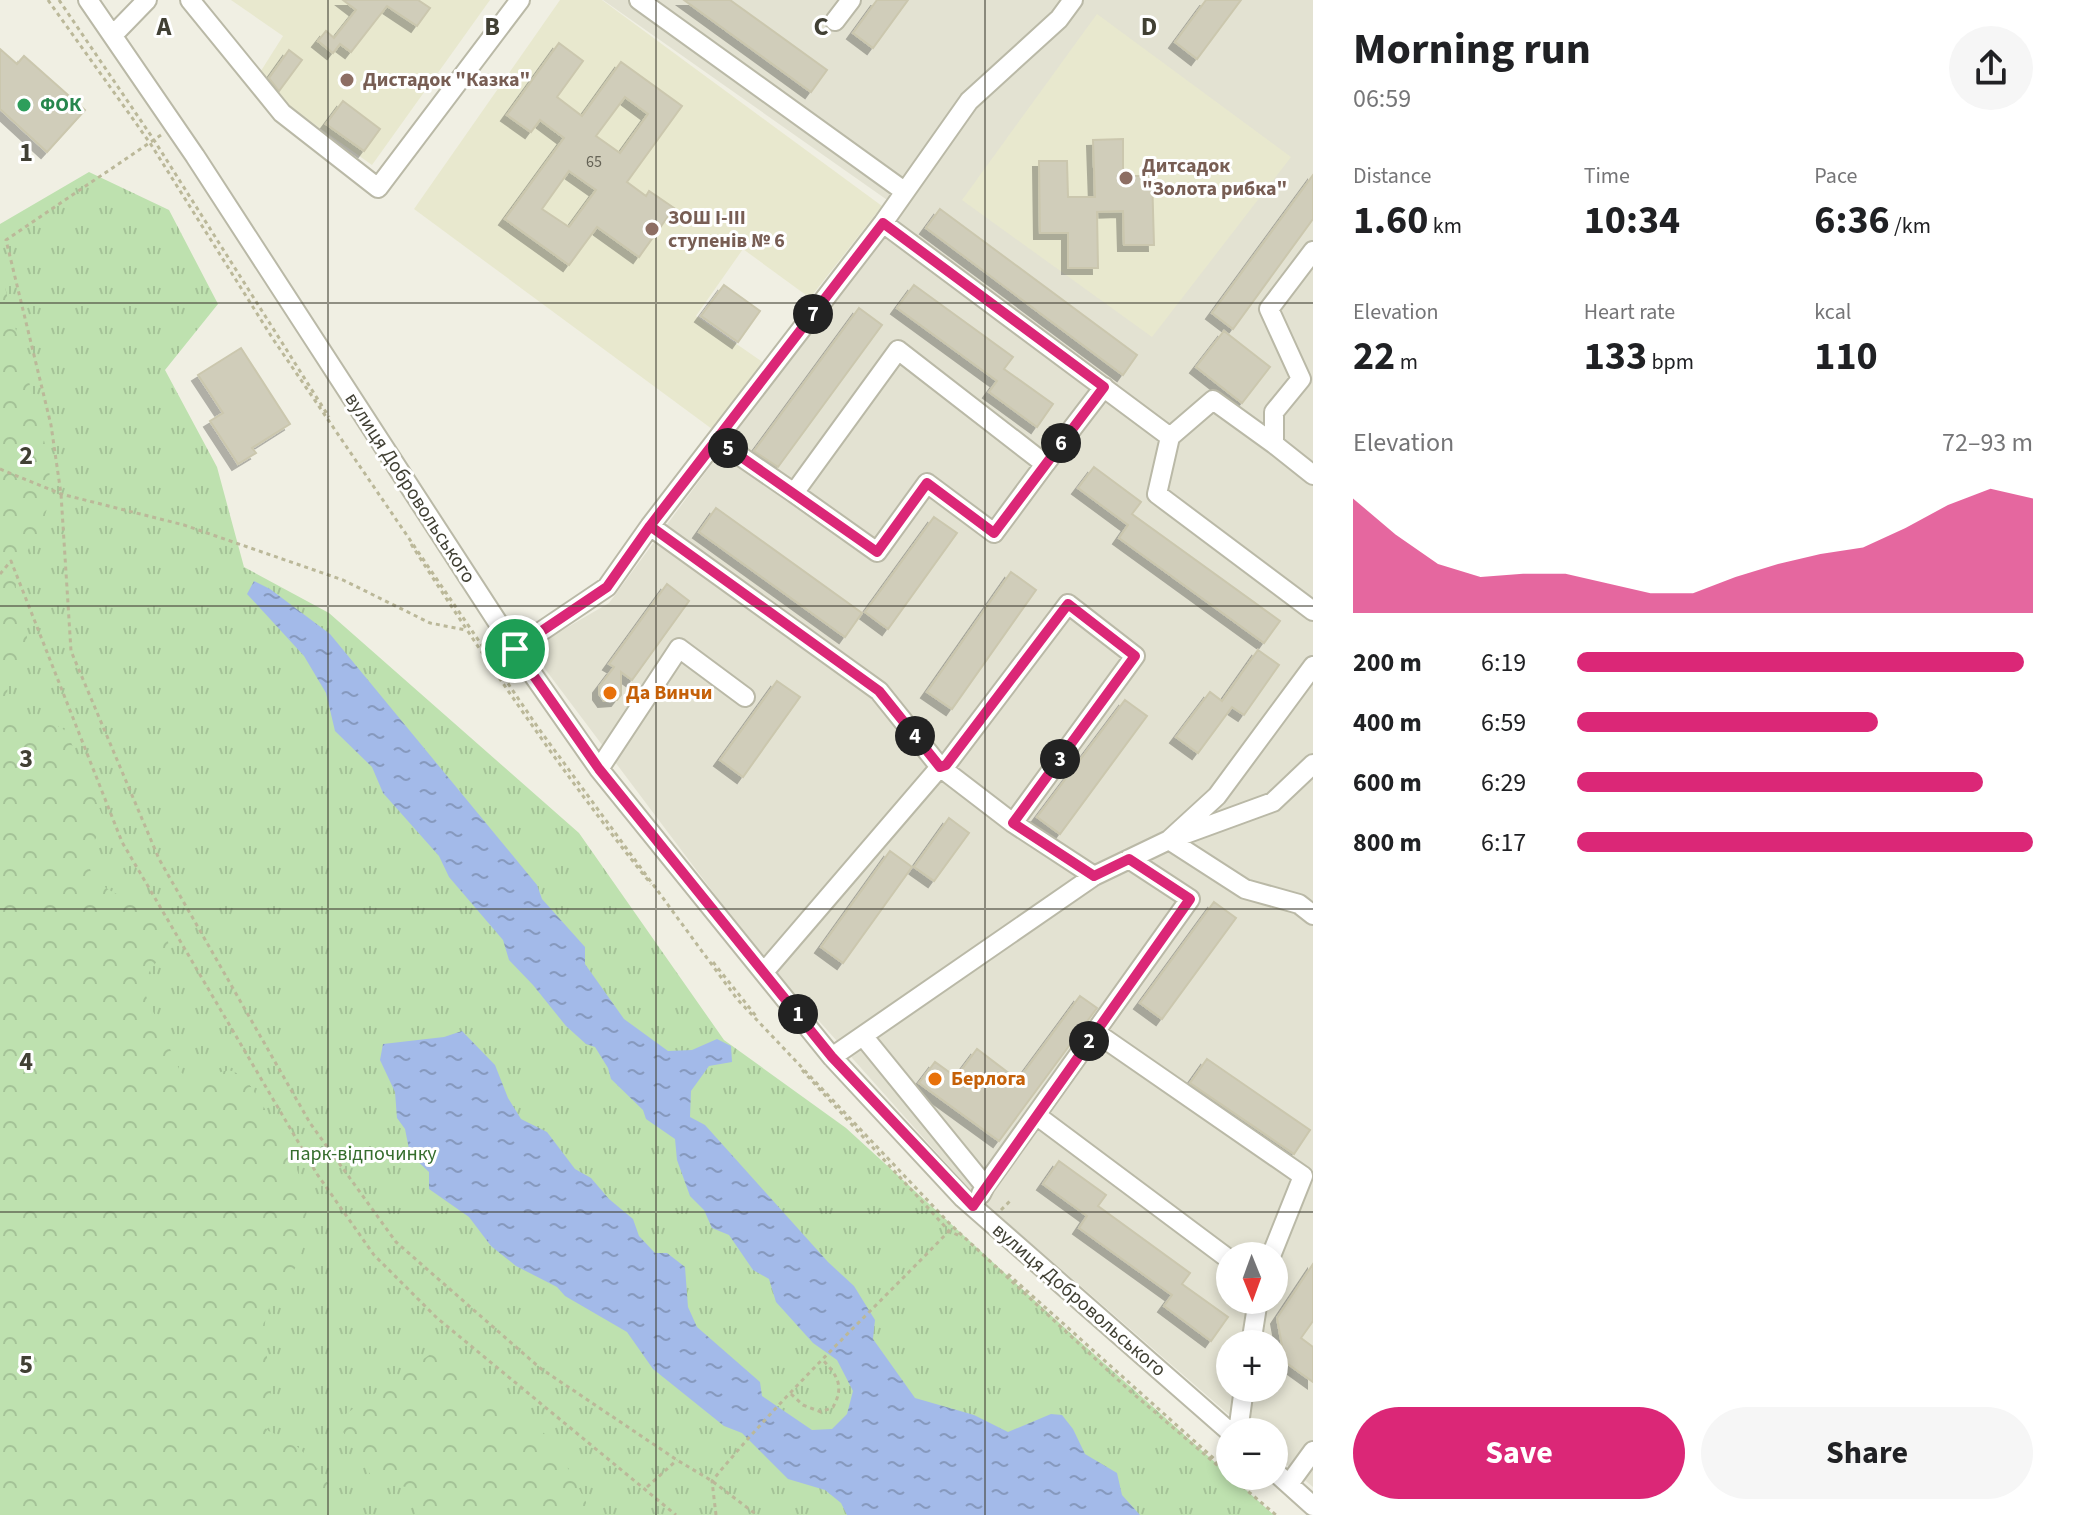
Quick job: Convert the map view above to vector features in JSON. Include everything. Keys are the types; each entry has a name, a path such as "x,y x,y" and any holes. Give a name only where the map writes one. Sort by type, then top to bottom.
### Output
{"street":[{"name":"вулиця Добровольського","path":"88,0 114,34 515,649 599,769 832,1057 973,1206 1216,1420"},
{"path":"114,34 147,0"},
{"path":"190,0 282,113 378,188 520,0"},
{"path":"639,0 904,191"},
{"path":"835,21 851,0"},
{"path":"515,649 607,587 650,526 883,223 969,101 1059,19 1073,0"},
{"path":"883,223 1170,437"},
{"path":"1274,444 1274,412 1301,379 1269,309 1313,251"},
{"path":"794,493 898,350 1045,464"},
{"path":"717,440 877,552 927,483 994,533 1104,387"},
{"path":"1313,475 1213,400 1170,437 1157,494 1313,611"},
{"path":"650,526 879,691 940,767 1013,823 1094,876"},
{"path":"764,972 940,767 946,765 1068,604 1135,656 1013,823"},
{"path":"599,769 679,648 745,697"},
{"path":"1169,840 1217,796 1313,666"},
{"path":"832,1057 1094,876 1169,840 1273,802 1313,764"},
{"path":"1169,840 1245,889 1299,904 1313,915"},
{"path":"973,1206 1190,899 1129,859"},
{"path":"1095,1032 1303,1176 1277,1242"},
{"path":"863,1036 985,1186"},
{"path":"1036,1115 1216,1250"},
{"path":"1313,1451 1289,1484 1313,1506"}],"path":[{"path":"59,0 154,140"},
{"path":"174,126 6,240 51,425 61,494 71,651 159,859 310,1123 396,1242 540,1368 712,1481 757,1515"},
{"path":"0,469 61,494 184,525 343,580 430,623 466,630"},
{"path":"0,574 11,561 122,842 317,1174 374,1255 437,1318 676,1515"},
{"path":"716,1515 712,1481 739,1448 813,1368 949,1231"},
{"path":"969,1240 1216,1462"},
{"path":"790,1393 803,1405 821,1412 833,1407 839,1396 836,1375 822,1359"},
{"path":"645,1488 677,1460"},
{"path":"1248,1490 1277,1515"}],"shaded area":[{"name":"Дистадок \"Казка\"","path":"231,0 490,0 372,165 269,92 259,74 283,36"},
{"name":"ЗОШ І-ІІІ ступенів № 6","path":"560,0 602,0 882,206 810,298 743,249 696,316 764,363 712,429 414,209"},
{"path":"603,0 1313,0 1313,1487 1288,1466 1288,1418 1233,1418 970,1190 761,956 530,649 609,603 900,209"},
{"name":"Дитсадок \"Золота рибка\"","path":"1097,14 1291,157 1152,337 962,200"}],"green space":[{"name":"парк-відпочинку","path":"89,172 169,210 218,304 165,370 217,467 244,567 329,613 579,833 724,1040 846,1128 1216,1463 1216,1490 1246,1490 1274,1515 0,1515 0,224"},
{"path":"0,268 49,460 50,475 46,514 20,566 16,583 27,642 23,657 9,682 10,706 22,720 61,727 67,733 103,817 89,859 94,877 103,886 156,918 165,931 169,947 148,975 145,988 180,1071 198,1081 229,1070 244,1076 284,1140 294,1163 302,1186 306,1234 299,1260 267,1314 265,1340 271,1389 263,1421 268,1430 288,1439 305,1454 348,1515 0,1515"},
{"path":"432,1353 552,1439 586,1502 587,1515 415,1515 412,1489 372,1477 336,1421"}],"water":[{"path":"254,581 270,589 330,634 537,885 542,899 585,947 585,964 624,1019 668,1051 692,1050 717,1039 731,1046 732,1062 709,1066 691,1091 690,1117 705,1125 828,1262 854,1286 875,1320 873,1339 915,1398 974,1415 1008,1432 1051,1414 1062,1415 1085,1454 1117,1473 1122,1495 1140,1515 847,1515 841,1503 825,1490 788,1479 742,1433 724,1426 653,1369 627,1332 565,1296 557,1287 516,1266 491,1246 469,1217 429,1189 429,1172 410,1154 405,1129 397,1118 395,1092 380,1060 383,1044 444,1037 462,1031 495,1065 508,1098 521,1119 547,1132 575,1169 591,1178 609,1199 633,1219 639,1236 655,1253 667,1253 685,1267 688,1307 697,1327 760,1382 762,1396 812,1430 832,1429 847,1414 853,1391 837,1360 813,1343 776,1302 769,1279 753,1270 729,1235 712,1228 704,1210 690,1196 677,1160 675,1139 646,1119 643,1110 611,1079 595,1047 586,1044 566,1026 509,960 503,940 449,877 439,856 383,793 372,767 335,731 326,693 304,656 247,594"}],"building":[{"path":"343,0 418,0 430,8 417,26 387,6 351,52 340,44 333,53 318,41 326,31 334,38 356,10"},
{"path":"684,0 730,0 827,70 811,92"},
{"path":"877,0 908,0 873,48 853,33"},
{"path":"1206,0 1241,0 1197,59 1175,42"},
{"path":"559,43 583,61 557,97 582,116 621,62 682,106 627,182 646,196 649,191 674,208 639,257 597,227 569,265 505,219 564,138 540,120 531,132 507,115","holes":["625,97 648,114 620,153 596,136","569,171 596,190 569,227 542,209"]},
{"path":"0,49 17,64 24,56 85,110 47,152 0,109"},
{"path":"289,50 302,60 279,91 269,78"},
{"path":"343,101 380,129 364,151 326,124"},
{"path":"1123,139 1123,176 1152,176 1154,245 1124,245 1123,211 1097,212 1098,268 1068,268 1068,233 1040,233 1039,161 1067,161 1068,197 1095,197 1093,140"},
{"path":"1313,175 1313,219 1233,329 1212,313"},
{"path":"940,209 1137,355 1123,375 926,228"},
{"path":"724,285 760,311 738,342 701,316"},
{"path":"914,285 1013,357 1004,369 1053,404 1037,427 989,392 997,381 897,308"},
{"path":"859,308 882,325 778,467 754,451"},
{"path":"1224,331 1270,367 1242,403 1196,367"},
{"path":"241,348 290,424 252,448 256,453 238,464 210,421 223,413 198,375"},
{"path":"1094,467 1141,502 1132,514 1280,621 1264,643 1119,538 1128,525 1078,488"},
{"path":"716,508 862,613 845,637 699,532"},
{"path":"934,517 957,533 888,629 865,612"},
{"path":"1011,572 1036,590 952,709 927,692"},
{"path":"667,584 689,601 632,680 621,672 621,695 617,700 604,701 599,687 614,667 609,664"},
{"path":"1258,650 1279,665 1244,715 1232,707 1198,753 1176,737 1210,692 1222,701"},
{"path":"777,681 800,697 743,777 720,760"},
{"path":"1125,700 1147,716 1060,834 1037,817"},
{"path":"949,818 969,833 934,881 914,867"},
{"path":"890,851 912,867 843,963 821,947"},
{"path":"1214,902 1236,918 1162,1019 1140,1003"},
{"path":"1080,996 1097,1008 999,1141 919,1083 935,1062 956,1077 977,1049 1018,1080"},
{"path":"1207,1059 1310,1130 1294,1154 1190,1083"},
{"path":"1059,1161 1106,1195 1098,1206 1190,1273 1182,1284 1216,1308 1216,1314 1228,1317 1211,1341 1164,1306 1172,1295 1079,1228 1087,1216 1043,1184"},
{"path":"1313,1264 1313,1321 1301,1338 1313,1347 1313,1382 1288,1364 1288,1330 1279,1330 1277,1318 1280,1314 1288,1314 1288,1302"}],"place":[{"name":"Дистадок \"Казка\"","path":"347,80"},
{"name":"ФОК","path":"24,105"},
{"name":"Дитсадок \"Золота рибка\"","path":"1126,178"},
{"name":"ЗОШ І-ІІІ ступенів № 6","path":"652,229"},
{"name":"Да Винчи","path":"610,693"},
{"name":"Берлога","path":"935,1079"}],"route":[{"path":"515,649 599,769 832,1057 973,1206 1190,899 1129,859 1094,876 1013,823 1135,656 1068,604 946,765 940,767 879,691 650,526 717,440 877,552 927,483 994,533 1104,387 883,223 650,526 607,587 515,649"}]}
